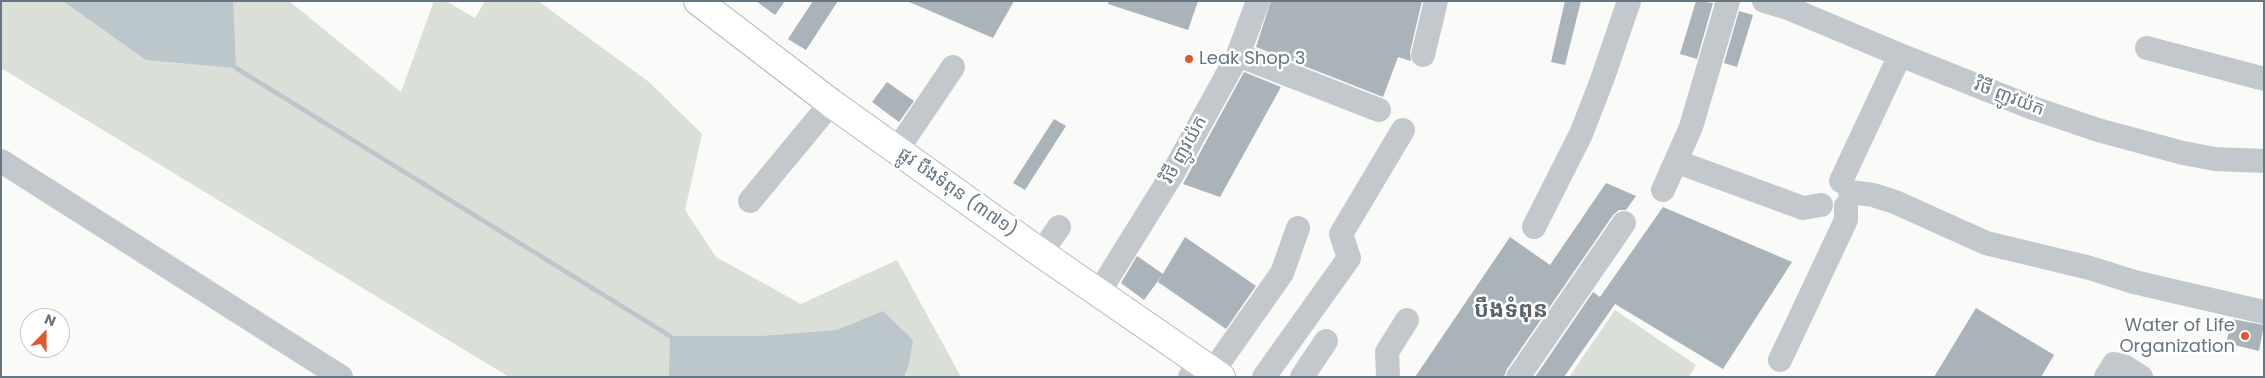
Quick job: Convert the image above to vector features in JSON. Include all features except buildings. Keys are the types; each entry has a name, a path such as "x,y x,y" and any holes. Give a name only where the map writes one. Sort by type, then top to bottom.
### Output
{"main road":[{"name":"ផ្លូវ បឹងទំពុន (៣៧១)","path":"707,4 830,103 1099,292 1206,372"}],"street":[{"name":"វិថី ញូវយ៉ក","path":"1099,292 1173,173 1238,55 1258,1"},
{"path":"1423,55 1436,1"},
{"path":"1534,227 1581,134 1602,80 1628,1"},
{"path":"1662,190 1691,127 1728,1"},
{"name":"វិថី ញូវយ៉ក","path":"1764,1 1790,4 1900,56 2033,108 2150,145 2214,159 2264,161"},
{"path":"2147,48 2264,78"},
{"path":"1238,55 1379,110"},
{"path":"1780,360 1846,220 1846,193 1900,56"},
{"path":"897,150 953,67"},
{"path":"750,201 830,103"},
{"path":"1264,377 1349,258 1340,234 1403,130"},
{"path":"1,161 341,377"},
{"path":"1683,164 1803,208 1821,205 1818,195 1822,185 1831,180 1846,193 1873,195 1895,202 1986,243 2090,268 2134,282 2264,312"},
{"path":"1518,377 1624,223"},
{"path":"1042,253 1059,227"},
{"path":"1206,372 1282,273 1298,228"},
{"path":"1388,377 1387,352 1407,320"},
{"path":"1302,377 1326,341"},
{"path":"2110,370 2124,366 2141,377"}],"shaded area":[{"path":"1,1 289,1 401,92 434,1 446,1 475,18 485,1 538,1 649,82 702,134 685,210 716,257 801,304 897,260 961,377 509,377 1,68"},
{"path":"63,1 233,1 236,68 146,60"},
{"path":"1615,310 1696,365 1689,377 1569,377"},
{"path":"883,311 913,340 909,364 904,377 669,377 670,336 762,336 837,330"}],"waterway":[{"path":"236,68 670,336"}],"place":[{"name":"Leak Shop 3","path":"1189,59"},
{"name":"Water of Life Organization","path":"2245,336"}],"district":[{"name":"បឹងទំពុន","path":"1511,311"}]}
